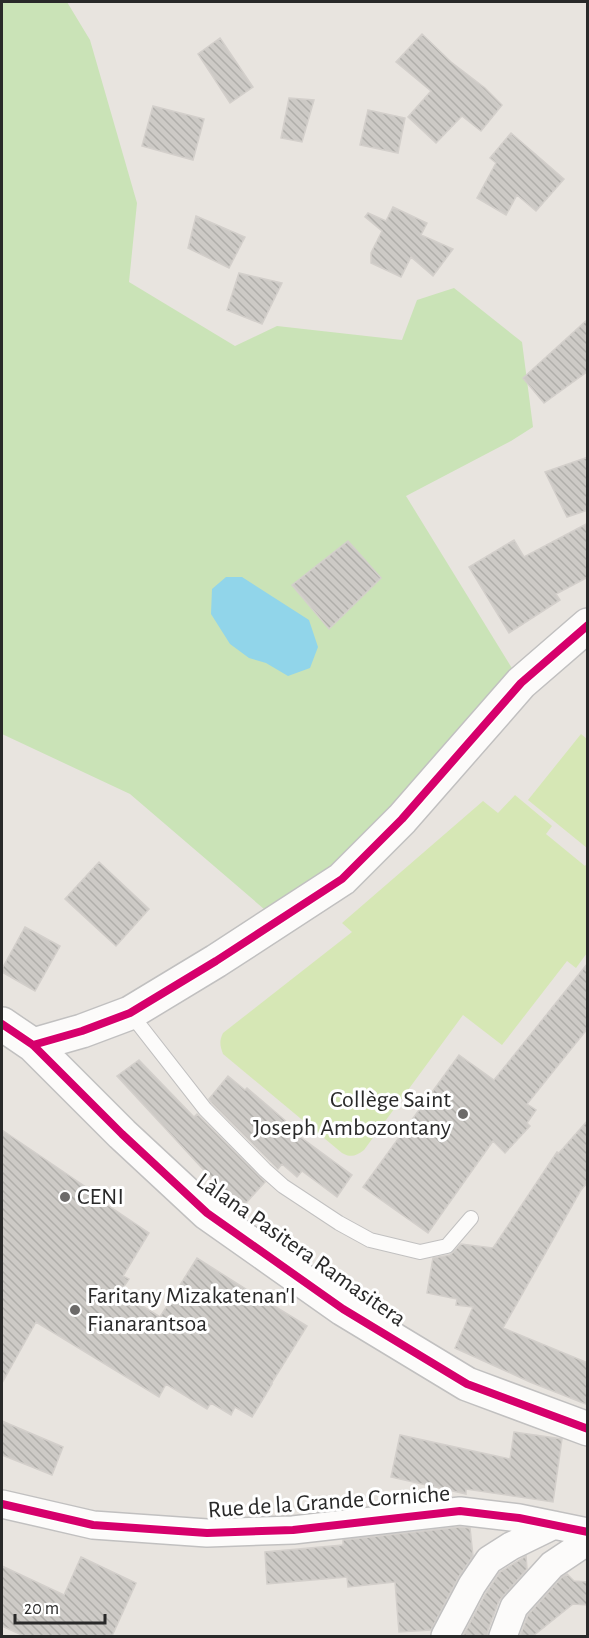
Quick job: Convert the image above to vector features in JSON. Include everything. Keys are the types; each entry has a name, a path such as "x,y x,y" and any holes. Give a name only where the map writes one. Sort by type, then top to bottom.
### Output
{"street":[{"path":"33,1045 82,1031 130,1013 216,961 342,879 402,819 521,683 588,625"},
{"name":"Làlana Pasitera Ramasitera","path":"2,1024 33,1045 122,1134 207,1214 343,1309 467,1384 588,1429"},
{"name":"Rue de la Grande Corniche","path":"2,1504 93,1525 207,1533 293,1530 460,1511 519,1518 588,1532"},
{"path":"445,1636 472,1585 489,1560 511,1546 554,1525"},
{"path":"503,1636 514,1607 552,1564 588,1541"}],"lane":[{"path":"130,1013 205,1109 265,1170 283,1186 339,1223 370,1240 420,1252 447,1246 471,1218"}],"green space":[{"path":"2,2 67,2 90,40 137,203 129,282 235,346 277,326 402,340 417,300 454,288 522,342 533,427 406,496 521,683 278,921 130,794 2,734"},
{"path":"581,734 587,739 587,848 528,800"},
{"path":"515,795 552,826 546,834 585,866 587,863 587,953 576,968 567,961 502,1045 463,1015 364,1150 353,1156 345,1155 223,1054 220,1044 223,1033 352,932 342,923 483,801 498,813"}],"water":[{"path":"226,577 242,577 309,620 318,647 310,668 288,676 266,663 249,658 230,644 211,614 212,589"}],"building":[{"path":"422,34 502,105 481,131 462,116 436,143 408,117 431,91 396,62"},
{"path":"220,38 253,87 230,103 198,54"},
{"path":"289,98 314,100 302,142 281,138"},
{"path":"153,106 204,119 193,160 142,146"},
{"path":"368,110 405,118 398,153 360,145"},
{"path":"511,133 564,179 536,211 517,195 506,215 477,198 496,163 490,158"},
{"path":"393,207 427,223 421,235 453,249 433,276 411,257 401,277 371,263 371,253 382,231 365,217 368,213 386,221"},
{"path":"196,216 245,237 229,268 188,248"},
{"path":"239,273 282,283 262,324 227,310"},
{"path":"588,319 588,371 544,403 523,378"},
{"path":"588,457 588,510 567,517 545,472"},
{"path":"588,523 588,577 556,594 560,600 509,633 469,567 514,540 524,557"},
{"path":"348,541 381,578 329,629 292,585"},
{"path":"99,862 149,909 116,946 65,899"},
{"path":"25,927 60,946 35,991 2,972"},
{"path":"588,963 588,1028 527,1104 536,1110 527,1123 530,1126 505,1153 493,1141 428,1233 363,1187 459,1055 494,1080"},
{"path":"139,1060 194,1117 197,1114 265,1182 245,1204 229,1192 226,1194 117,1076"},
{"path":"228,1076 245,1090 247,1088 301,1134 299,1136 352,1175 337,1197 302,1171 297,1177 282,1164 278,1169 212,1103 209,1099"},
{"path":"588,1120 588,1182 581,1190 503,1328 588,1363 588,1405 455,1348 473,1307 456,1305 457,1299 427,1293 433,1258 450,1255 461,1244 493,1248 557,1152 559,1153"},
{"path":"2,1130 108,1202 106,1204 149,1233 123,1276 129,1279 120,1292 160,1317 197,1258 307,1326 252,1417 235,1407 231,1415 211,1403 207,1409 166,1384 159,1397 36,1322 2,1383"},
{"path":"2,1421 63,1447 52,1475 2,1455"},
{"path":"514,1432 562,1439 553,1502 466,1489 466,1494 391,1477 400,1435 510,1459"},
{"path":"460,1527 470,1528 473,1556 458,1578 431,1630 399,1632 395,1582 348,1587 347,1577 267,1584 265,1552 343,1545 343,1540"},
{"path":"526,1556 527,1569 499,1601 488,1636 463,1636 500,1572"},
{"path":"81,1557 136,1583 112,1636 24,1636 2,1626 2,1566 64,1595"},
{"path":"567,1574 574,1581 588,1582 588,1605 573,1604 533,1636 520,1636 528,1615"}],"cycle path":[{"path":"33,1045 82,1031 130,1013 216,961 342,879 402,819 521,683 588,625"},
{"path":"2,1024 33,1045 122,1134 207,1213 343,1309 467,1384 588,1429"},
{"path":"2,1504 93,1525 207,1533 293,1530 460,1511 519,1518 588,1532"}],"place":[{"name":"Collège Saint Joseph Ambozontany","path":"463,1114"},
{"name":"CENI","path":"65,1197"},
{"name":"Faritany Mizakatenan'I Fianarantsoa","path":"75,1310"}]}
